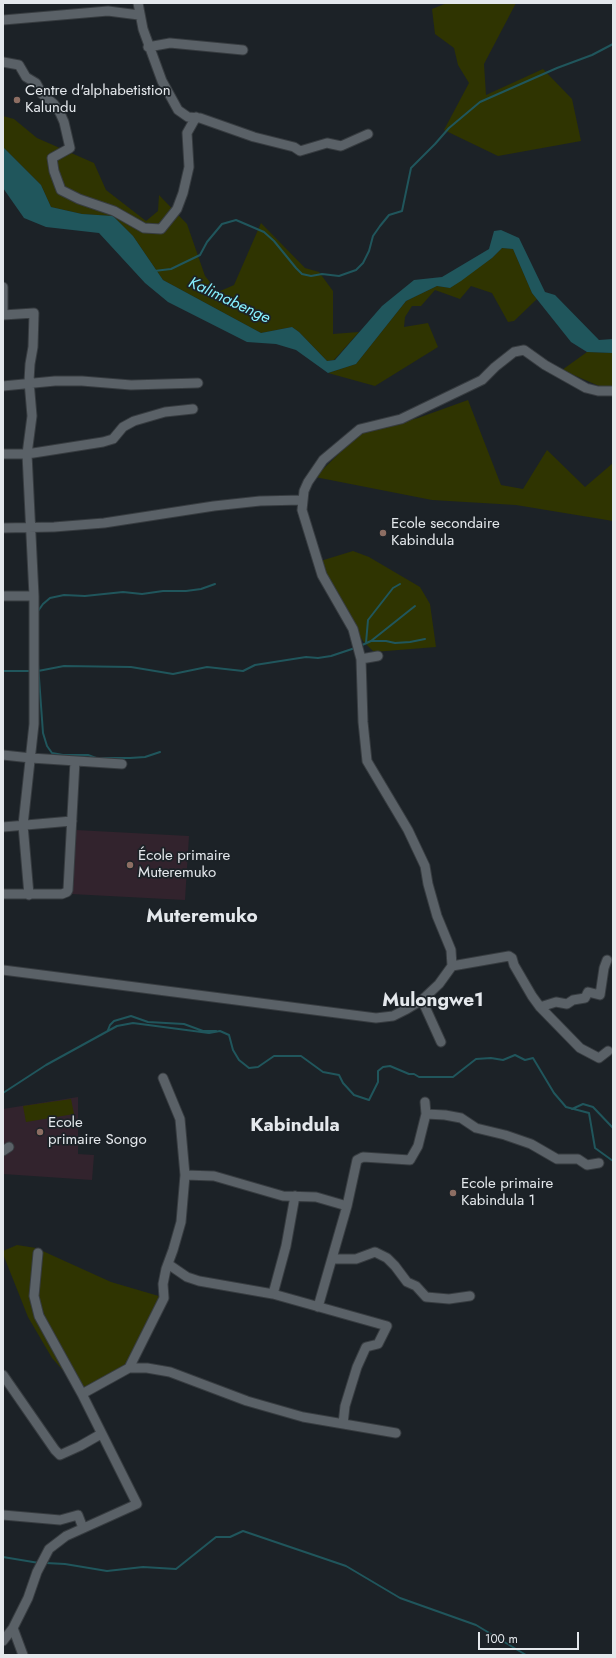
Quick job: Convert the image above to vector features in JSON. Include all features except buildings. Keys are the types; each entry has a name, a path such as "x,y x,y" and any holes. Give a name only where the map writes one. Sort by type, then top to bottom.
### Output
{"street":[{"path":"138,3 148,46 162,82 178,110 188,117 196,117 254,137 294,147 300,151 327,143 341,146 368,134"},
{"path":"3,20 108,11 140,15"},
{"path":"148,46 170,43 243,50"},
{"path":"3,62 18,65 26,77 36,83 42,94 54,104 60,113 64,122 70,148 52,158 54,172 61,190 79,199 114,211 144,228 161,229 177,209 183,193 189,167 187,133 196,117"},
{"path":"3,287 3,315 34,313 30,382 32,416 27,454 34,596 34,724 23,825 29,895"},
{"path":"3,970 376,1018 393,1016 422,1000 439,984 452,966 451,950 437,916 424,866 408,830 366,761 361,659 353,629 322,575 302,510 304,491 308,482 323,460 360,429 401,419 482,380 495,367 514,352 524,350 545,365 586,388 598,391 613,391"},
{"path":"3,386 30,382 82,381 130,385 198,383"},
{"path":"3,454 27,454 102,442 113,439 126,425 134,421 165,412 192,409"},
{"path":"3,528 104,523 214,506 260,501 302,500"},
{"path":"3,596 34,596"},
{"path":"361,659 378,656"},
{"path":"3,755 122,764"},
{"path":"3,894 62,894 68,890 75,760"},
{"path":"3,827 72,821"},
{"path":"452,966 509,956 512,958 527,989 540,1007 573,1041 587,1053 599,1058 608,1050"},
{"path":"540,1007 556,1002 567,1004 573,1000 585,998 588,992 600,995 604,968 607,960"},
{"path":"422,1000 441,1042"},
{"path":"129,1368 164,1298 164,1277 181,1222 185,1175 180,1119 163,1078"},
{"path":"318,1307 333,1259 357,1160 363,1158 410,1160 418,1146 426,1114 425,1102"},
{"path":"426,1114 461,1118 476,1128 505,1135 531,1144 557,1159 578,1159 587,1165 599,1163"},
{"path":"185,1175 214,1176 282,1196 316,1197 347,1206"},
{"path":"273,1294 286,1246 295,1196"},
{"path":"333,1259 356,1259 375,1252 387,1258 407,1282 416,1286 426,1297 449,1299 470,1296"},
{"path":"3,1641 12,1628 28,1598 37,1572 49,1549 66,1536 137,1504 82,1394 39,1316 34,1296 38,1253"},
{"path":"168,1264 187,1277 199,1281 273,1294 387,1326 378,1344 366,1347 357,1367 346,1406 343,1424"},
{"path":"82,1394 129,1368 147,1368 170,1372 247,1401 302,1417 396,1432"},
{"path":"3,1375 55,1450 60,1454 80,1446 101,1434"},
{"path":"3,1515 60,1520 78,1515 83,1528"},
{"path":"12,1628 23,1655"}],"shaded area":[{"name":"École primaire Muteremuko","path":"76,830 189,836 185,900 71,894"},
{"name":"Ecole primaire Songo","path":"78,1097 78,1154 94,1155 92,1180 3,1174 3,1109"}],"green space":[{"path":"447,3 516,3 484,64 486,95 543,69 572,99 581,141 498,156 444,130 469,83 458,65 454,48 435,34 432,9"},
{"path":"3,116 14,119 37,138 94,163 106,190 146,221 158,211 159,195 187,224 205,276 218,292 234,285 261,223 305,268 319,272 333,291 333,334 359,332 334,360 327,361 299,332 292,327 261,333 163,280 133,236 113,216 82,214 51,207 41,185 3,147"},
{"path":"502,248 513,249 532,293 537,299 514,321 508,322 492,293 471,286 460,299 435,290 421,306 412,306 405,317 404,327 428,323 438,347 375,386 328,373 356,364 406,301 437,286 450,288 492,258"},
{"path":"587,352 613,353 613,392 562,370"},
{"path":"468,400 501,485 523,489 547,450 585,487 613,463 613,521 516,505 432,500 315,477 359,434 418,418"},
{"path":"353,551 369,557 420,587 430,604 436,647 374,652 363,641 317,562"},
{"path":"71,1099 74,1114 26,1122 23,1106"},
{"path":"17,1245 36,1248 111,1282 162,1297 129,1365 82,1392 52,1358 28,1317 3,1254 3,1251"}],"water":[{"path":"3,147 41,185 51,207 82,214 113,216 133,236 163,280 261,333 292,327 299,332 327,361 335,360 382,306 414,280 442,277 489,249 494,231 501,230 519,238 545,292 555,295 599,340 613,339 613,353 587,352 571,342 532,293 513,249 502,248 492,258 450,288 437,286 406,301 356,364 328,373 296,350 276,344 247,342 168,302 145,283 99,233 46,227 24,218 3,188"}],"waterway":[{"path":"154,271 171,269 200,255 207,242 222,224 236,220 264,232 274,241 302,274 311,276 322,274 339,276 356,270 363,263 369,251 373,236 380,226 389,215 402,211 411,168 449,128 480,102 557,68 592,55 613,44"},
{"path":"38,611 50,598 64,595 85,596 123,592 142,594 163,591 186,591 201,589 215,584"},
{"path":"366,643 368,620 393,588 400,584"},
{"path":"360,646 371,641 415,606"},
{"path":"371,641 386,641 395,643 425,639"},
{"path":"38,671 64,666 131,667 173,674 207,667 243,671 255,665 306,657 318,658 331,656 355,648"},
{"path":"38,664 43,733 47,746 52,753 63,755 88,755 96,758 130,758 145,757 160,752"},
{"path":"3,671 32,671"},
{"path":"108,1030 114,1021 131,1016 148,1022 184,1024 203,1031 216,1031"},
{"path":"3,1093 46,1065 117,1026 133,1023 209,1033 220,1031 229,1035 233,1050 239,1060 249,1068 258,1067 274,1056 301,1056 323,1072 339,1075 343,1083 354,1095 369,1100 378,1082 378,1071 383,1067 390,1066 419,1077 453,1077 476,1059 491,1058 503,1060 515,1055 525,1060 533,1058 554,1093 566,1107 589,1113 595,1148 613,1161"},
{"path":"572,1109 583,1104 593,1107 613,1128"},
{"path":"46,1563 65,1564 107,1571 143,1567 176,1569 216,1537 230,1537 243,1531 346,1566 400,1598 476,1625 526,1655"},
{"path":"3,1557 39,1563"}],"place":[{"name":"Centre d'alphabetistion Kalundu","path":"17,100"},
{"name":"Ecole secondaire Kabindula","path":"383,533"},
{"name":"École primaire Muteremuko","path":"130,865"},
{"name":"Ecole primaire Songo","path":"40,1132"},
{"name":"Ecole primaire Kabindula 1","path":"453,1193"}],"district":[{"name":"Muteremuko","path":"202,917"},
{"name":"Mulongwe1","path":"433,1001"},
{"name":"Kabindula","path":"295,1126"}],"water label":[{"name":"Kalimabenge","path":"229,301"}]}
